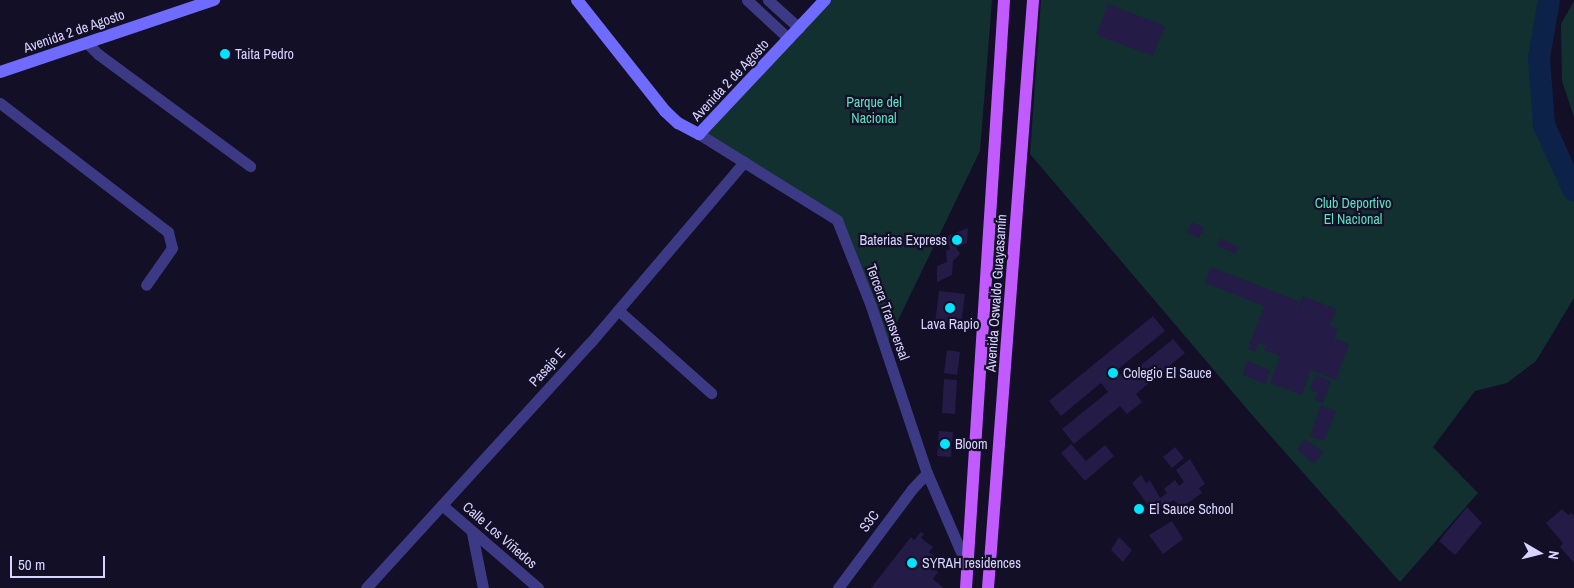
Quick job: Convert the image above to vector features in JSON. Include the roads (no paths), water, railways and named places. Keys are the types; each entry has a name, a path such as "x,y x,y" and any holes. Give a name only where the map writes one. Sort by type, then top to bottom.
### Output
{"main road":[{"name":"Avenida 2 de Agosto","path":"0,72 214,0"},
{"name":"Avenida 2 de Agosto","path":"577,0 665,111 678,123 700,134 825,0"},
{"name":"Avenida Oswaldo Guayasamín","path":"966,588 1004,0"},
{"name":"Avenida Oswaldo Guayasamín","path":"988,588 1034,0"}],"street":[{"path":"747,0 789,39"},
{"path":"768,0 799,28"},
{"path":"87,43 98,54 250,166"},
{"path":"0,103 168,232 172,248 146,286"},
{"name":"Tercera Transversal","path":"700,134 837,220 871,306 927,473 967,566"},
{"name":"Pasaje E","path":"366,588 618,310 744,162"},
{"path":"618,310 711,393"},
{"name":"S3C","path":"838,588 912,488 927,473"},
{"name":"Calle Los Viñedos","path":"442,505 472,533 538,588"},
{"path":"472,533 483,588"}],"waterway":[{"path":"1549,0 1539,58 1544,125 1574,191"}],"place":[{"name":"Taita Pedro","path":"225,54"},
{"name":"Baterias Express","path":"957,240"},
{"name":"Lava Rapio","path":"950,308"},
{"name":"Colegio El Sauce","path":"1113,373"},
{"name":"Bloom","path":"945,444"},
{"name":"El Sauce School","path":"1139,509"},
{"name":"SYRAH residences","path":"912,563"}],"park label":[{"name":"Parque del Nacional","path":"874,110"},
{"name":"Club Deportivo El Nacional","path":"1353,212"}]}
